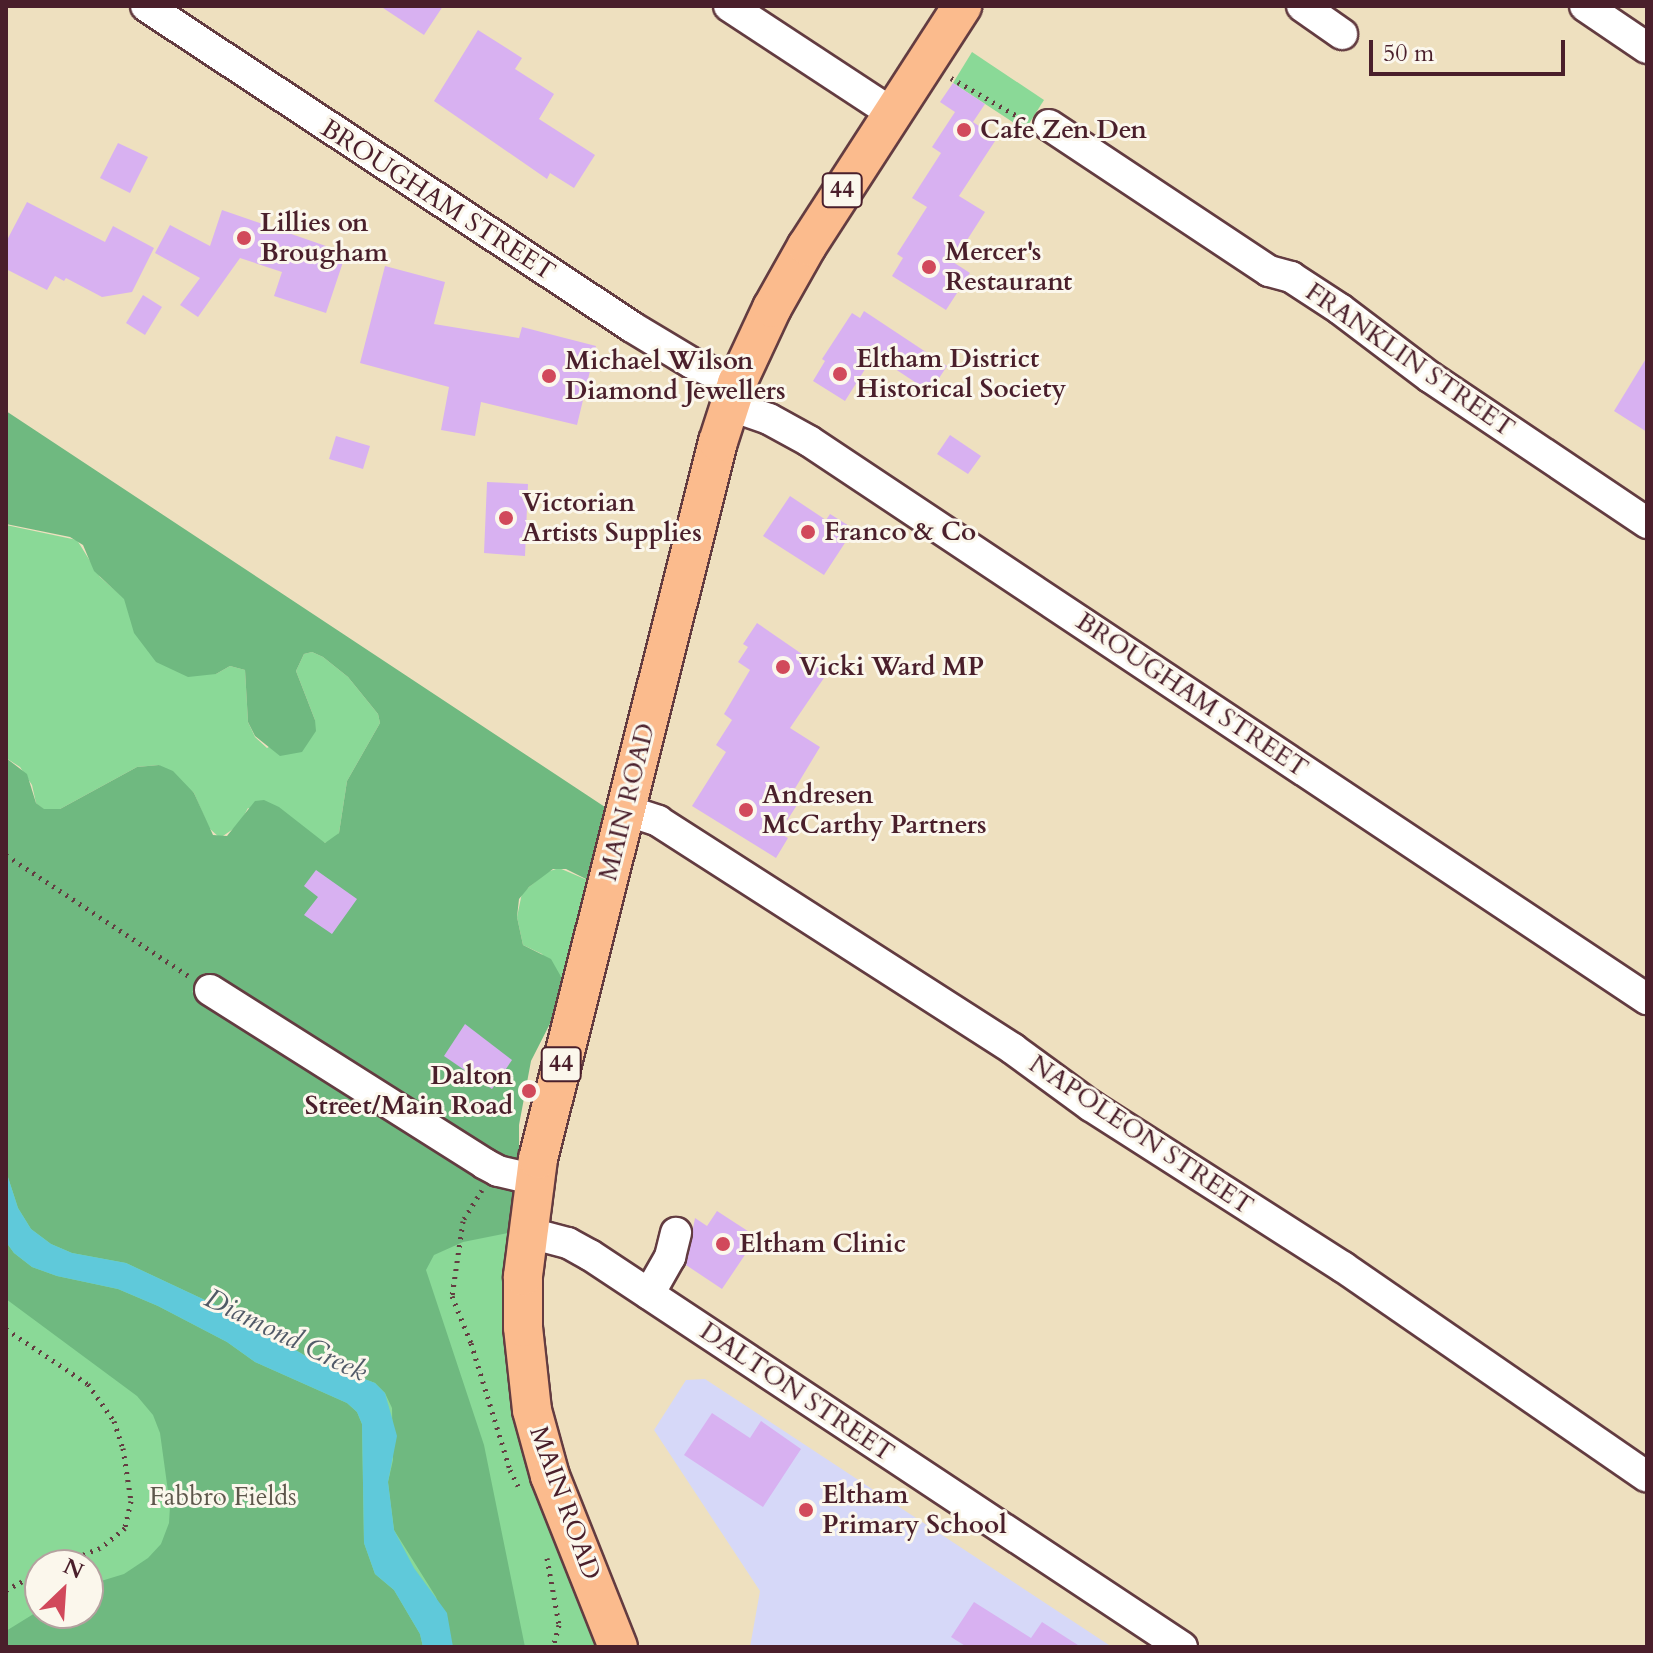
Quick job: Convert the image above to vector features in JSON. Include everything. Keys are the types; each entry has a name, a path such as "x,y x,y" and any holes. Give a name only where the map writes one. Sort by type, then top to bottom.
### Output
{"main road":[{"name":"MAIN ROAD","path":"618,1647 550,1476 532,1410 523,1327 526,1232 534,1179 625,810 733,394 772,308 962,6"}],"street":[{"name":"BROUGHAM STREET","path":"146,6 618,319 692,363 769,419 809,441 1647,999"},
{"path":"729,6 892,113"},
{"path":"1302,6 1342,34"},
{"path":"1585,6 1647,48"},
{"name":"FRANKLIN STREET","path":"1049,125 1269,271 1291,277 1340,309 1430,377 1647,523"},
{"name":"NAPOLEON STREET","path":"625,810 658,821 1013,1049 1091,1106 1343,1267 1647,1477"},
{"path":"210,990 485,1164 498,1171 534,1179"},
{"name":"DALTON STREET","path":"526,1232 568,1243 649,1294 1182,1647"},
{"path":"649,1294 670,1257 676,1233"}],"path":[{"path":"926,62 990,103 1035,125 1049,125"},
{"path":"6,855 210,990"},
{"path":"6,1329 88,1384 114,1421 123,1448 131,1501 125,1528 97,1549"},
{"path":"6,1590 24,1580"}],"shaded area":[{"name":"Eltham Primary School","path":"705,1379 1112,1647 750,1647 760,1591 654,1430 686,1380"}],"green space":[{"path":"972,52 1044,100 1025,130 953,83"},
{"path":"6,411 611,811 592,882 566,869 553,869 519,899 517,917 523,945 551,959 564,982 561,1002 531,1061 519,1125 519,1165 491,1156 204,973 192,992 481,1174 514,1186 508,1233 463,1242 434,1255 426,1270 484,1445 525,1647 453,1647 436,1597 394,1530 388,1482 393,1460 392,1408 385,1393 375,1383 309,1358 239,1316 126,1263 72,1253 51,1244 31,1229 18,1208 6,1171 6,758 27,774 36,803 44,809 60,809 137,767 159,765 173,771 194,793 213,835 227,836 255,801 264,800 279,807 325,843 339,833 347,781 380,723 378,714 348,677 323,657 312,652 304,654 296,671 315,720 316,731 302,752 280,756 255,736 248,722 245,670 230,666 216,674 188,677 156,662 134,633 124,599 94,571 83,545 70,537 6,524"},
{"path":"6,525 77,540 100,577 125,599 129,614 216,674 230,666 245,670 248,722 255,737 267,748 315,720 296,671 304,654 312,652 323,657 348,677 378,714 380,723 347,781 339,833 333,840 325,843 248,808 239,825 220,838 209,828 194,793 159,765 137,767 60,809 43,809 36,803 32,785 20,767 6,758"},
{"path":"6,817 216,952 193,992 481,1174 514,1186 503,1299 513,1401 604,1647 6,1647"},
{"path":"559,868 592,882 565,990 542,954 523,945 517,917 522,893 547,872"},
{"name":"Fabbro Fields","path":"6,1242 32,1267 57,1276 118,1289 158,1306 227,1342 255,1362 347,1403 357,1412 362,1424 364,1543 375,1574 394,1590 420,1634 423,1647 6,1647 6,1631 24,1620 24,1629 104,1629 104,1580 124,1574 148,1558 161,1544 169,1523 170,1506 160,1433 153,1415 137,1396 6,1299"}],"water":[{"path":"6,1171 18,1208 31,1229 51,1244 72,1253 126,1263 239,1316 309,1358 375,1383 385,1393 397,1436 388,1482 394,1530 414,1568 447,1613 453,1647 423,1647 420,1634 394,1590 375,1574 364,1543 362,1424 357,1412 347,1403 255,1362 227,1342 158,1306 118,1289 57,1276 32,1267 6,1242"}],"building":[{"path":"380,6 443,6 424,35"},
{"path":"478,30 522,58 515,69 554,94 539,119 595,155 574,188 550,173 547,179 434,101"},
{"path":"953,83 985,104 973,122 997,138 959,196 985,212 953,262 970,273 946,310 892,276 903,258 897,254 927,207 912,198 941,153 932,147 955,112 940,102"},
{"path":"118,143 148,157 130,193 100,178"},
{"path":"27,202 105,242 113,226 154,248 132,292 102,297 66,278 64,281 55,276 47,290 6,269 6,242"},
{"path":"222,210 346,253 326,313 274,296 282,272 240,258 198,317 180,305 200,278 155,253 170,225 210,246"},
{"path":"385,266 445,282 434,324 519,338 522,327 596,346 577,425 481,402 475,436 441,430 449,387 360,363"},
{"path":"143,295 162,307 145,335 126,323"},
{"path":"864,311 947,366 930,392 874,355 845,401 813,381 825,361 822,359 852,313 860,318"},
{"path":"1647,357 1647,432 1614,411"},
{"path":"950,435 981,456 968,474 937,454"},
{"path":"336,436 370,446 363,469 329,459"},
{"name":"Victorian Artists Supplies","path":"487,482 528,484 525,556 484,553"},
{"name":"Franco & Co","path":"790,496 826,520 830,514 854,529 824,575 763,536"},
{"path":"757,623 828,672 790,728 820,747 788,800 797,805 779,833 788,838 776,858 692,806 726,752 716,745 732,720 724,714 750,670 738,662 748,647 743,644"},
{"path":"316,870 357,899 332,934 304,915 318,897 304,886"},
{"path":"465,1024 512,1060 492,1089 444,1056"},
{"name":"Eltham Clinic","path":"717,1211 757,1237 722,1289 686,1265 695,1218 707,1226"},
{"path":"712,1413 750,1438 761,1421 801,1449 763,1507 684,1455"},
{"path":"974,1602 1031,1638 1042,1622 1081,1647 967,1647 951,1637"}],"place":[{"name":"Cafe Zen Den","path":"964,130"},
{"name":"Lillies on Brougham","path":"244,238"},
{"name":"Mercer's Restaurant","path":"929,267"},
{"name":"Eltham District Historical Society","path":"840,374"},
{"name":"Michael Wilson Diamond Jewellers","path":"549,376"},
{"name":"Victorian Artists Supplies","path":"506,518"},
{"name":"Franco & Co","path":"808,532"},
{"name":"Vicki Ward MP","path":"783,667"},
{"name":"Andresen McCarthy Partners","path":"746,810"},
{"name":"Dalton Street/Main Road","path":"529,1091"},
{"name":"Eltham Clinic","path":"723,1244"},
{"name":"Eltham Primary School","path":"806,1510"}],"water label":[{"name":"Diamond Creek","path":"286,1335"}]}
